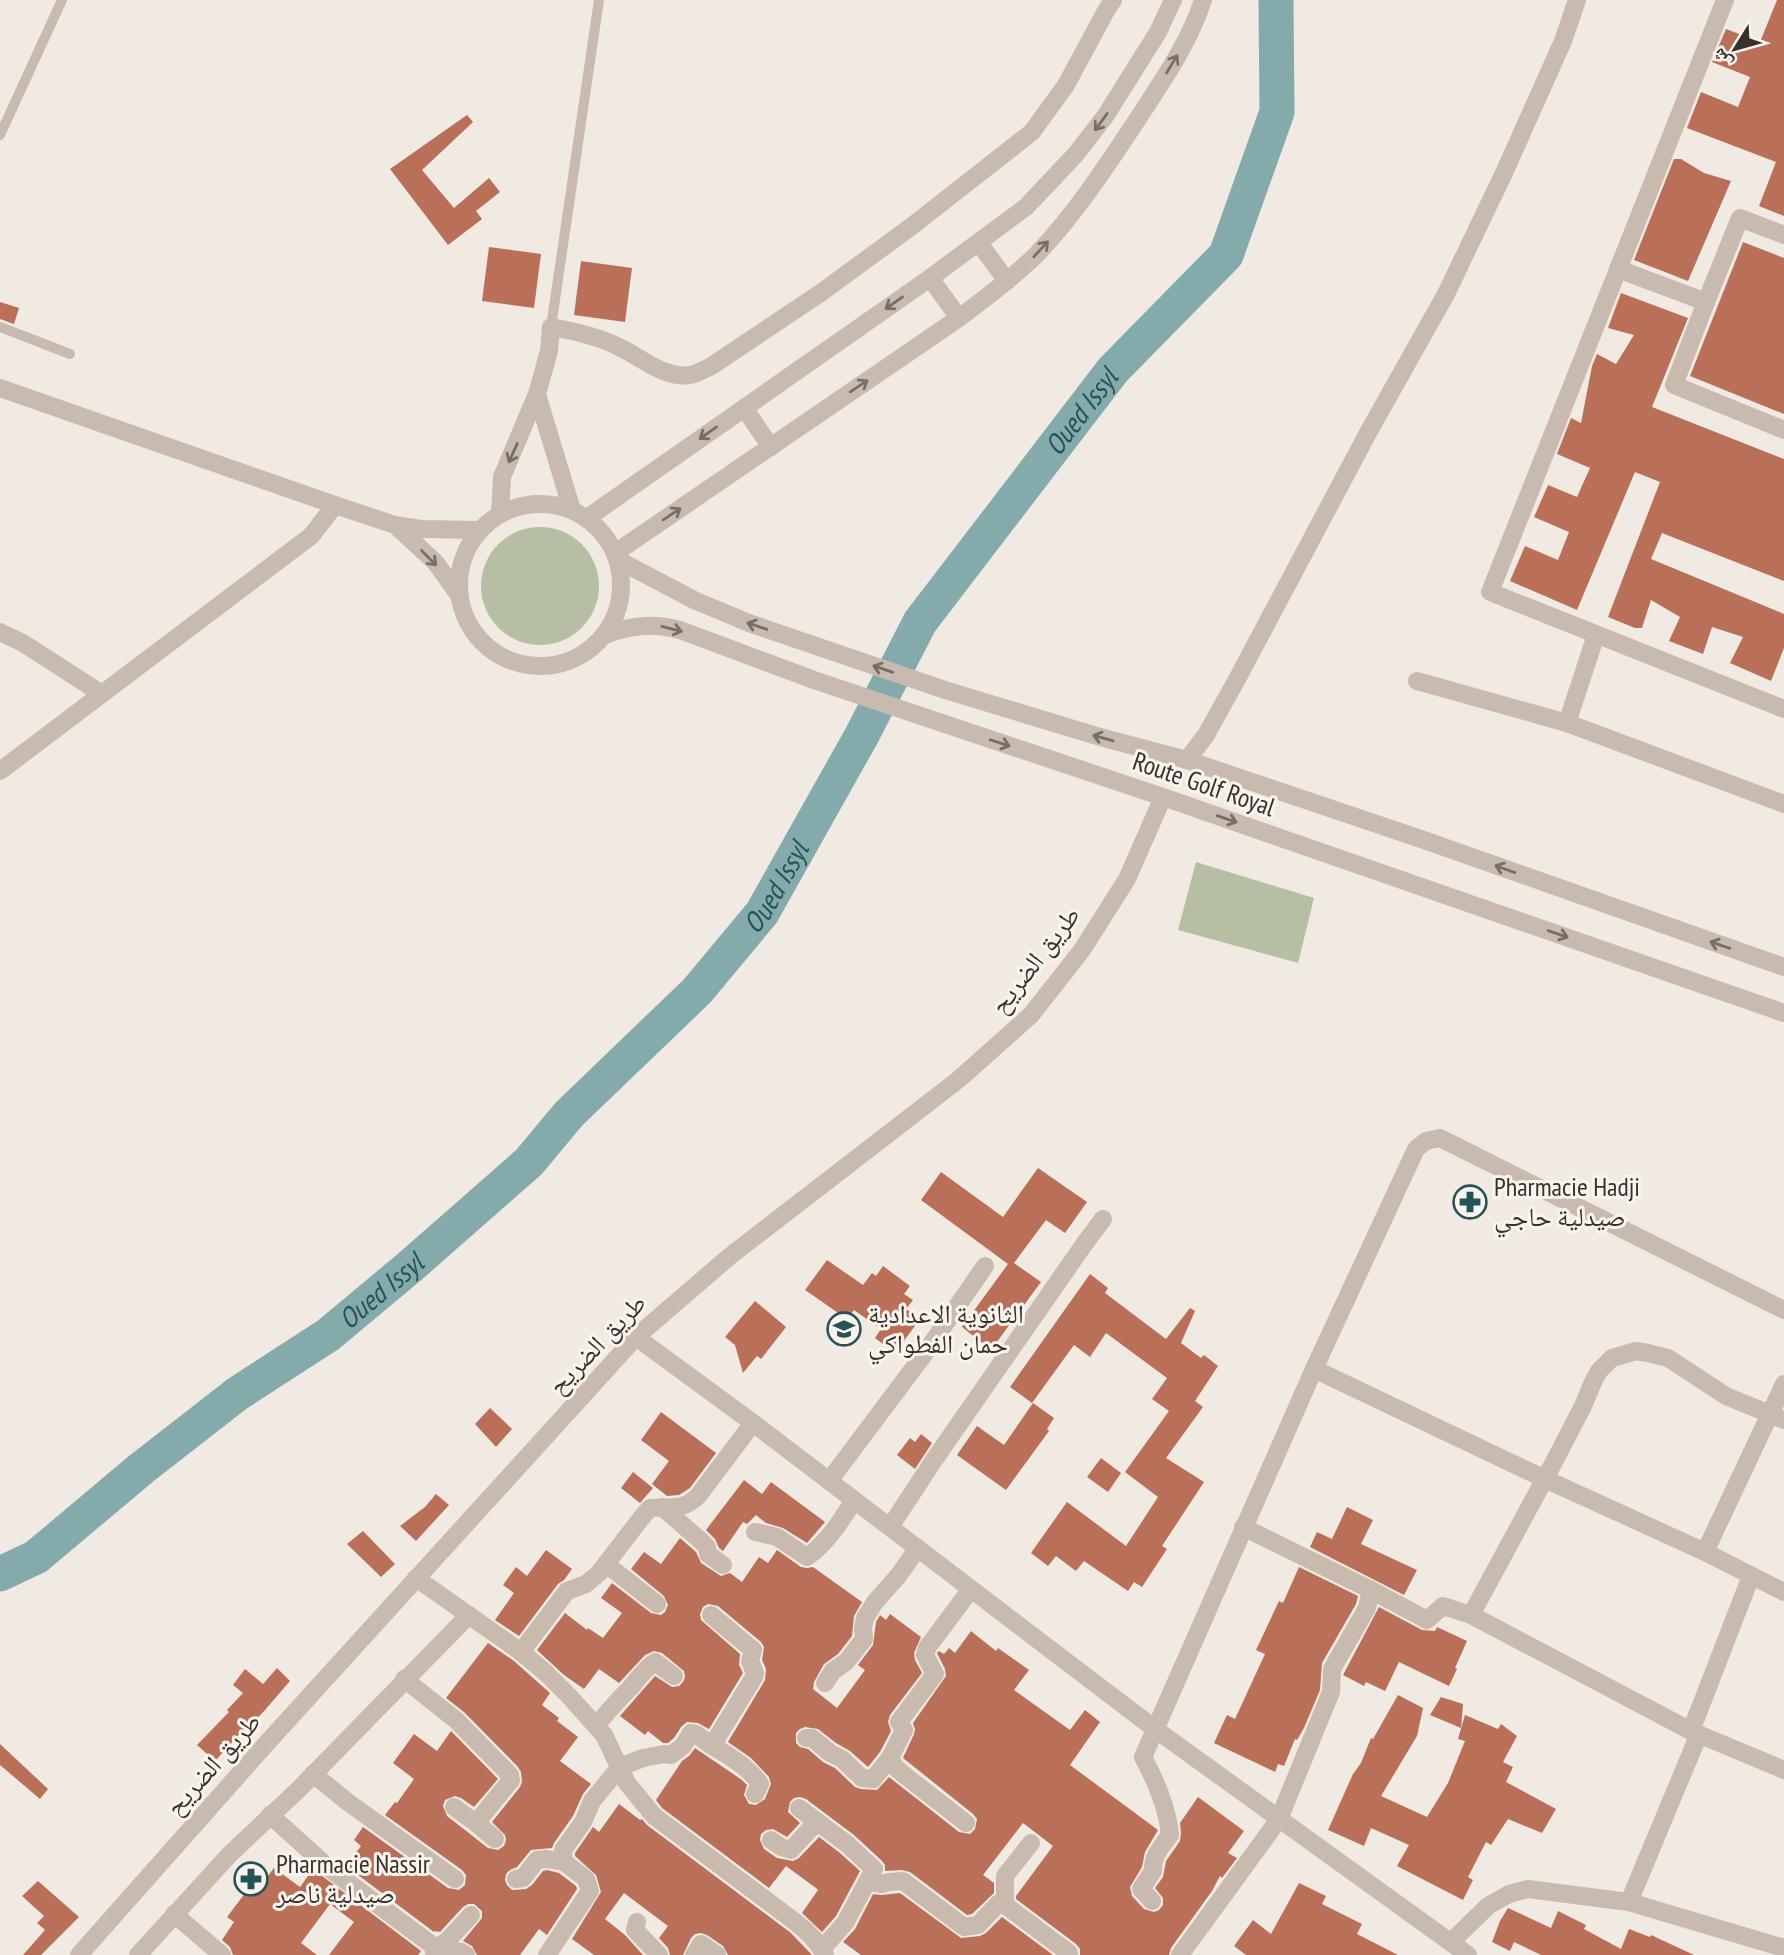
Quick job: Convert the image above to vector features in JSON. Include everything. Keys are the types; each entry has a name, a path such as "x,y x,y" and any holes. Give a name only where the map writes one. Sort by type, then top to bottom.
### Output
{"street":[{"path":"500,514 502,477 537,394 549,351 551,327 573,331 621,347 672,374 690,375 710,367 822,292 1032,132 1066,85 1113,0"},
{"path":"579,514 744,408 1026,207 1076,155 1113,103 1158,32 1173,0"},
{"path":"616,556 959,318 1007,281 1047,243 1094,182 1175,61 1203,0"},
{"path":"1187,760 1206,736 1369,431 1446,294 1563,41 1577,0"},
{"path":"1725,0 1490,592 1784,709"},
{"path":"1784,235 1740,218 1675,385 1784,430"},
{"path":"979,243 1007,281"},
{"path":"1618,269 1706,302"},
{"path":"930,278 959,318"},
{"path":"0,388 395,525 421,529 479,530"},
{"path":"537,394 579,514"},
{"path":"744,408 771,447"},
{"path":"535,503 554,505 579,514 608,540 616,556 622,579 621,599 615,618 605,635 588,652 567,663 543,667 519,664 497,654 478,639 466,618 459,595 459,572 466,550 479,530 500,514 517,507 535,503"},
{"path":"0,771 311,536 335,505"},
{"path":"395,525 435,562 459,595"},
{"name":"Route Golf Royal","path":"616,556 718,611 821,648 945,690 1187,760 1784,967"},
{"name":"Route Golf Royal","path":"605,635 633,626 664,626 693,635 935,722 1163,797 1784,1013"},
{"path":"0,632 23,643 102,694"},
{"path":"1567,723 1596,635"},
{"path":"1417,681 1567,723 1784,804"},
{"name":"طريق الضريح","path":"79,1955 266,1744 636,1337 740,1248 958,1080 1031,1015 1082,950 1127,878 1163,797"},
{"path":"1152,1901 1141,1889 1153,1871 1152,1861 1170,1835 1158,1787 1143,1757 1243,1527 1416,1149 1426,1141 1440,1138 1784,1310"},
{"path":"890,1527 1103,1219"},
{"path":"830,1481 910,1374 985,1266"},
{"path":"636,1337 1155,1729 1468,1955"},
{"path":"1471,1615 1545,1479 1599,1371 1612,1358 1636,1351 1668,1358 1726,1395 1777,1416"},
{"path":"1314,1369 1705,1552 1784,1592"},
{"path":"1705,1552 1777,1416 1784,1384"},
{"path":"521,1653 567,1591 586,1584 600,1573 650,1508 683,1507 690,1504 753,1423"},
{"path":"755,1532 778,1537 807,1557 832,1533 855,1500"},
{"path":"662,1507 701,1541 708,1554 723,1565"},
{"path":"1243,1527 1427,1620 1443,1605 1471,1615 1695,1733 1784,1770"},
{"path":"825,1683 864,1639 865,1618 918,1548"},
{"path":"606,1564 657,1604"},
{"path":"1629,1902 1695,1733 1751,1576"},
{"path":"416,1578 546,1673 604,1735 627,1783 654,1816 794,1921 824,1952 845,1923 874,1869 847,1844 799,1808"},
{"path":"806,1738 811,1738 842,1759 862,1778 873,1779 890,1758 904,1730 899,1722 935,1674 925,1655 927,1648 971,1589"},
{"path":"1180,1955 1279,1819 1331,1692 1332,1670 1367,1608 1371,1590"},
{"path":"138,1955 270,1815 469,1615"},
{"path":"709,1744 716,1739 755,1673 750,1661 752,1650 711,1615"},
{"path":"596,1726 613,1703 655,1662 674,1675"},
{"path":"404,1679 456,1720 510,1776 511,1780 506,1787 476,1822"},
{"path":"564,1862 563,1850 583,1822 592,1801 620,1767 643,1758 671,1755 683,1746 691,1733 755,1776 760,1784 755,1794"},
{"path":"890,1758 895,1767 966,1823"},
{"path":"313,1774 349,1804 454,1879"},
{"path":"454,1807 495,1839"},
{"path":"270,1815 330,1869 434,1951 461,1952 466,1955"},
{"path":"771,1840 791,1850 819,1823"},
{"path":"1005,1905 1005,1876 1031,1843"},
{"path":"516,1879 523,1878 537,1860 547,1859 564,1862 586,1879 590,1891 547,1955"},
{"path":"869,1882 882,1884 903,1881 964,1927 978,1925 999,1903 1005,1905 1069,1953"},
{"path":"1451,1942 1488,1906 1509,1894 1528,1889 1629,1902 1784,1948"},
{"path":"174,1914 222,1955"},
{"path":"434,1951 471,1915"},
{"path":"637,1923 635,1930 659,1955"},
{"path":"694,1955 701,1944 717,1955"}],"lane":[{"path":"0,135 62,0"},
{"path":"551,327 599,0"},
{"path":"0,327 70,354"}],"green space":[{"path":"540,527 551,528 573,537 589,553 598,575 598,597 589,619 573,635 551,644 540,645 529,644 507,635 491,619 482,597 481,586 482,575 491,553 507,537 529,528"},
{"path":"1196,862 1314,898 1298,963 1178,930"}],"building":[{"path":"1777,0 1784,0 1784,216 1759,206 1776,162 1687,128 1701,92 1738,107 1750,77 1712,62 1726,29 1760,42"},
{"path":"467,115 473,122 422,170 454,208 489,178 500,192 476,211 482,219 448,245 390,169"},
{"path":"1674,159 1681,159 1704,173 1731,181 1688,281 1634,260"},
{"path":"1743,242 1784,258 1784,414 1690,376"},
{"path":"489,247 541,254 534,308 482,301"},
{"path":"581,261 632,268 625,322 574,315"},
{"path":"1621,293 1688,318 1652,407 1784,459 1784,581 1662,533 1651,559 1784,614 1784,648 1771,681 1730,663 1743,637 1712,627 1703,654 1669,641 1680,617 1651,600 1642,628 1635,628 1608,617 1660,482 1635,472 1577,610 1510,581 1525,546 1558,560 1569,532 1534,517 1548,485 1577,497 1590,468 1557,454 1571,418 1581,423 1592,366 1597,354 1616,364 1634,335 1608,328"},
{"path":"0,302 19,308 14,324 0,319"},
{"path":"1038,1168 1087,1202 1065,1233 1046,1220 1014,1263 1041,1282 991,1350 962,1327 1008,1264 921,1200 941,1172 1003,1217"},
{"path":"827,1260 863,1285 872,1273 876,1276 883,1266 910,1286 904,1294 913,1300 906,1309 920,1319 895,1353 875,1338 881,1329 854,1310 847,1319 805,1290"},
{"path":"1090,1274 1108,1288 1105,1293 1166,1339 1190,1308 1195,1311 1181,1343 1201,1358 1204,1355 1218,1366 1195,1401 1203,1407 1166,1458 1204,1482 1162,1546 1167,1549 1142,1587 1134,1582 1128,1591 1084,1561 1076,1571 1056,1556 1048,1566 1031,1553 1067,1502 1126,1546 1158,1497 1125,1472 1169,1411 1152,1399 1167,1378 1106,1333 1090,1357 1074,1345 1032,1403 1010,1387"},
{"path":"755,1301 786,1327 761,1359 757,1356 743,1373 735,1345 725,1337"},
{"path":"1033,1403 1054,1418 1047,1429 1049,1431 1006,1490 957,1455 977,1426 1004,1445"},
{"path":"490,1408 512,1429 496,1447 475,1424"},
{"path":"661,1412 716,1453 690,1488 679,1495 667,1496 652,1484 669,1461 641,1440"},
{"path":"921,1434 932,1443 915,1469 897,1455 910,1438 915,1442"},
{"path":"1101,1458 1121,1473 1108,1492 1087,1477"},
{"path":"633,1472 653,1488 640,1503 621,1488"},
{"path":"744,1480 762,1494 771,1482 825,1522 807,1543 783,1528 766,1523 756,1515 747,1524 743,1522 723,1551 706,1530"},
{"path":"436,1494 449,1505 416,1541 400,1526 425,1507"},
{"path":"1347,1507 1373,1520 1361,1544 1417,1570 1404,1595 1310,1547 1317,1532 1332,1539"},
{"path":"363,1531 395,1564 381,1577 347,1544"},
{"path":"680,1538 696,1552 701,1563 721,1576 730,1573 742,1582 759,1557 768,1563 777,1550 801,1567 813,1567 862,1602 854,1616 852,1636 838,1654 824,1664 814,1682 813,1689 837,1708 865,1670 858,1665 873,1645 876,1622 880,1615 886,1620 890,1614 921,1637 914,1653 922,1673 890,1715 888,1722 891,1731 868,1767 818,1729 805,1727 796,1733 796,1743 800,1747 808,1749 835,1768 855,1787 877,1790 889,1777 959,1832 970,1834 975,1829 977,1819 973,1814 903,1758 914,1734 913,1723 946,1676 937,1653 939,1651 944,1654 949,1648 955,1653 971,1631 996,1651 998,1648 1029,1670 1014,1690 1070,1730 1085,1710 1100,1722 1070,1765 1158,1830 1130,1887 1132,1896 1144,1909 1154,1912 1163,1905 1163,1898 1155,1888 1163,1877 1166,1861 1180,1841 1180,1823 1198,1797 1244,1831 1228,1853 1237,1858 1222,1878 1220,1876 1171,1948 1169,1955 1080,1955 1076,1944 1016,1899 1053,1846 1023,1823 983,1875 994,1883 994,1893 972,1914 967,1915 910,1872 885,1871 882,1861 854,1835 806,1799 794,1798 790,1802 788,1812 800,1823 787,1837 773,1829 766,1830 761,1834 760,1840 764,1849 777,1858 793,1861 819,1837 860,1871 836,1916 822,1932 802,1913 818,1890 816,1888 786,1866 769,1888 662,1808 656,1800 682,1761 695,1748 747,1785 744,1795 749,1804 756,1805 765,1799 771,1784 769,1777 751,1758 728,1742 765,1680 766,1669 762,1660 764,1647 761,1642 718,1606 708,1604 703,1607 701,1620 740,1654 739,1665 743,1673 709,1729 698,1723 687,1722 668,1743 663,1743 648,1731 645,1735 620,1716 655,1676 672,1687 683,1682 684,1671 662,1653 654,1651 645,1655 619,1683 599,1669 584,1689 537,1650 565,1613 587,1630 588,1628 603,1638 622,1613 601,1598 612,1583 651,1613 661,1615 665,1612 668,1605 664,1596 631,1569 644,1552 661,1564"},
{"path":"546,1550 572,1569 519,1636 495,1620 514,1593 503,1585 516,1567 527,1576"},
{"path":"1299,1567 1358,1596 1322,1663 1320,1690 1304,1728 1297,1740 1295,1739 1284,1766 1278,1764 1275,1772 1214,1743 1227,1715 1235,1719 1265,1654 1256,1650 1279,1601 1283,1603"},
{"path":"1379,1607 1422,1630 1435,1631 1437,1627 1467,1641 1449,1686 1399,1662 1385,1691 1366,1682 1364,1686 1343,1675"},
{"path":"488,1643 514,1661 550,1693 542,1705 578,1737 560,1761 591,1784 552,1848 531,1850 517,1867 506,1874 505,1880 512,1890 526,1889 547,1870 559,1873 577,1889 547,1935 539,1929 520,1955 477,1955 472,1946 463,1941 482,1918 482,1911 474,1904 463,1907 440,1932 434,1932 346,1866 361,1846 354,1840 363,1827 448,1888 459,1890 465,1885 466,1875 462,1870 385,1815 414,1779 393,1763 414,1734 437,1751 451,1731 498,1779 474,1807 455,1796 445,1800 443,1806 447,1816 488,1848 498,1850 504,1846 505,1835 492,1822 520,1787 521,1772 464,1712 446,1698"},
{"path":"277,1668 290,1681 215,1761 197,1745 229,1712 227,1710 243,1693 233,1685 245,1669 263,1684"},
{"path":"1398,1695 1423,1708 1417,1736 1381,1796 1427,1817 1448,1783 1465,1741 1458,1739 1465,1715 1498,1729 1501,1724 1517,1736 1503,1762 1513,1767 1506,1782 1556,1809 1542,1833 1508,1819 1491,1845 1486,1842 1468,1877 1473,1880 1463,1900 1397,1866 1409,1845 1371,1828 1364,1846 1328,1830 1371,1738 1373,1739"},
{"path":"1441,1697 1463,1704 1461,1728 1430,1715"},
{"path":"0,1744 48,1789 40,1799 0,1765"},
{"path":"619,1804 791,1933 812,1955 728,1955 723,1946 701,1933 691,1938 683,1955 670,1955 668,1948 659,1938 668,1926 624,1893 605,1919 625,1935 643,1955 594,1955 572,1939 601,1892 596,1875 575,1853 593,1827 599,1832"},
{"path":"274,1868 300,1887 313,1869 421,1951 418,1955 329,1955 354,1922 330,1904 301,1943 317,1955 233,1955 230,1947 222,1940 234,1922 227,1917 246,1892 252,1897"},
{"path":"38,1881 79,1917 41,1955 23,1955 45,1930 37,1923 44,1916 22,1896"},
{"path":"1299,1883 1326,1896 1322,1904 1362,1924 1357,1934 1398,1955 1246,1955 1234,1946 1253,1920 1271,1934"},
{"path":"900,1893 961,1938 986,1933 1002,1917 1053,1955 861,1955 843,1942 855,1929 873,1894"},
{"path":"1508,1908 1551,1928 1558,1911 1586,1925 1584,1929 1621,1949 1629,1929 1650,1937 1651,1935 1694,1955 1541,1955 1514,1942 1510,1951 1492,1942"}],"waterway":[{"name":"Oued Issyl","path":"0,1574 36,1557 142,1468 237,1394 328,1335 413,1264 529,1162 569,1114 697,991 762,913 862,735 920,622 1113,370 1226,255 1277,112 1276,0"}],"place":[{"name":"Pharmacie Hadji صيدلية حاجي","path":"1470,1202"},
{"name":"الثانوية الاعدادية حمان الفطواكي","path":"844,1329"},
{"name":"Pharmacie Nassir صيدلية ناصر","path":"251,1879"}]}
